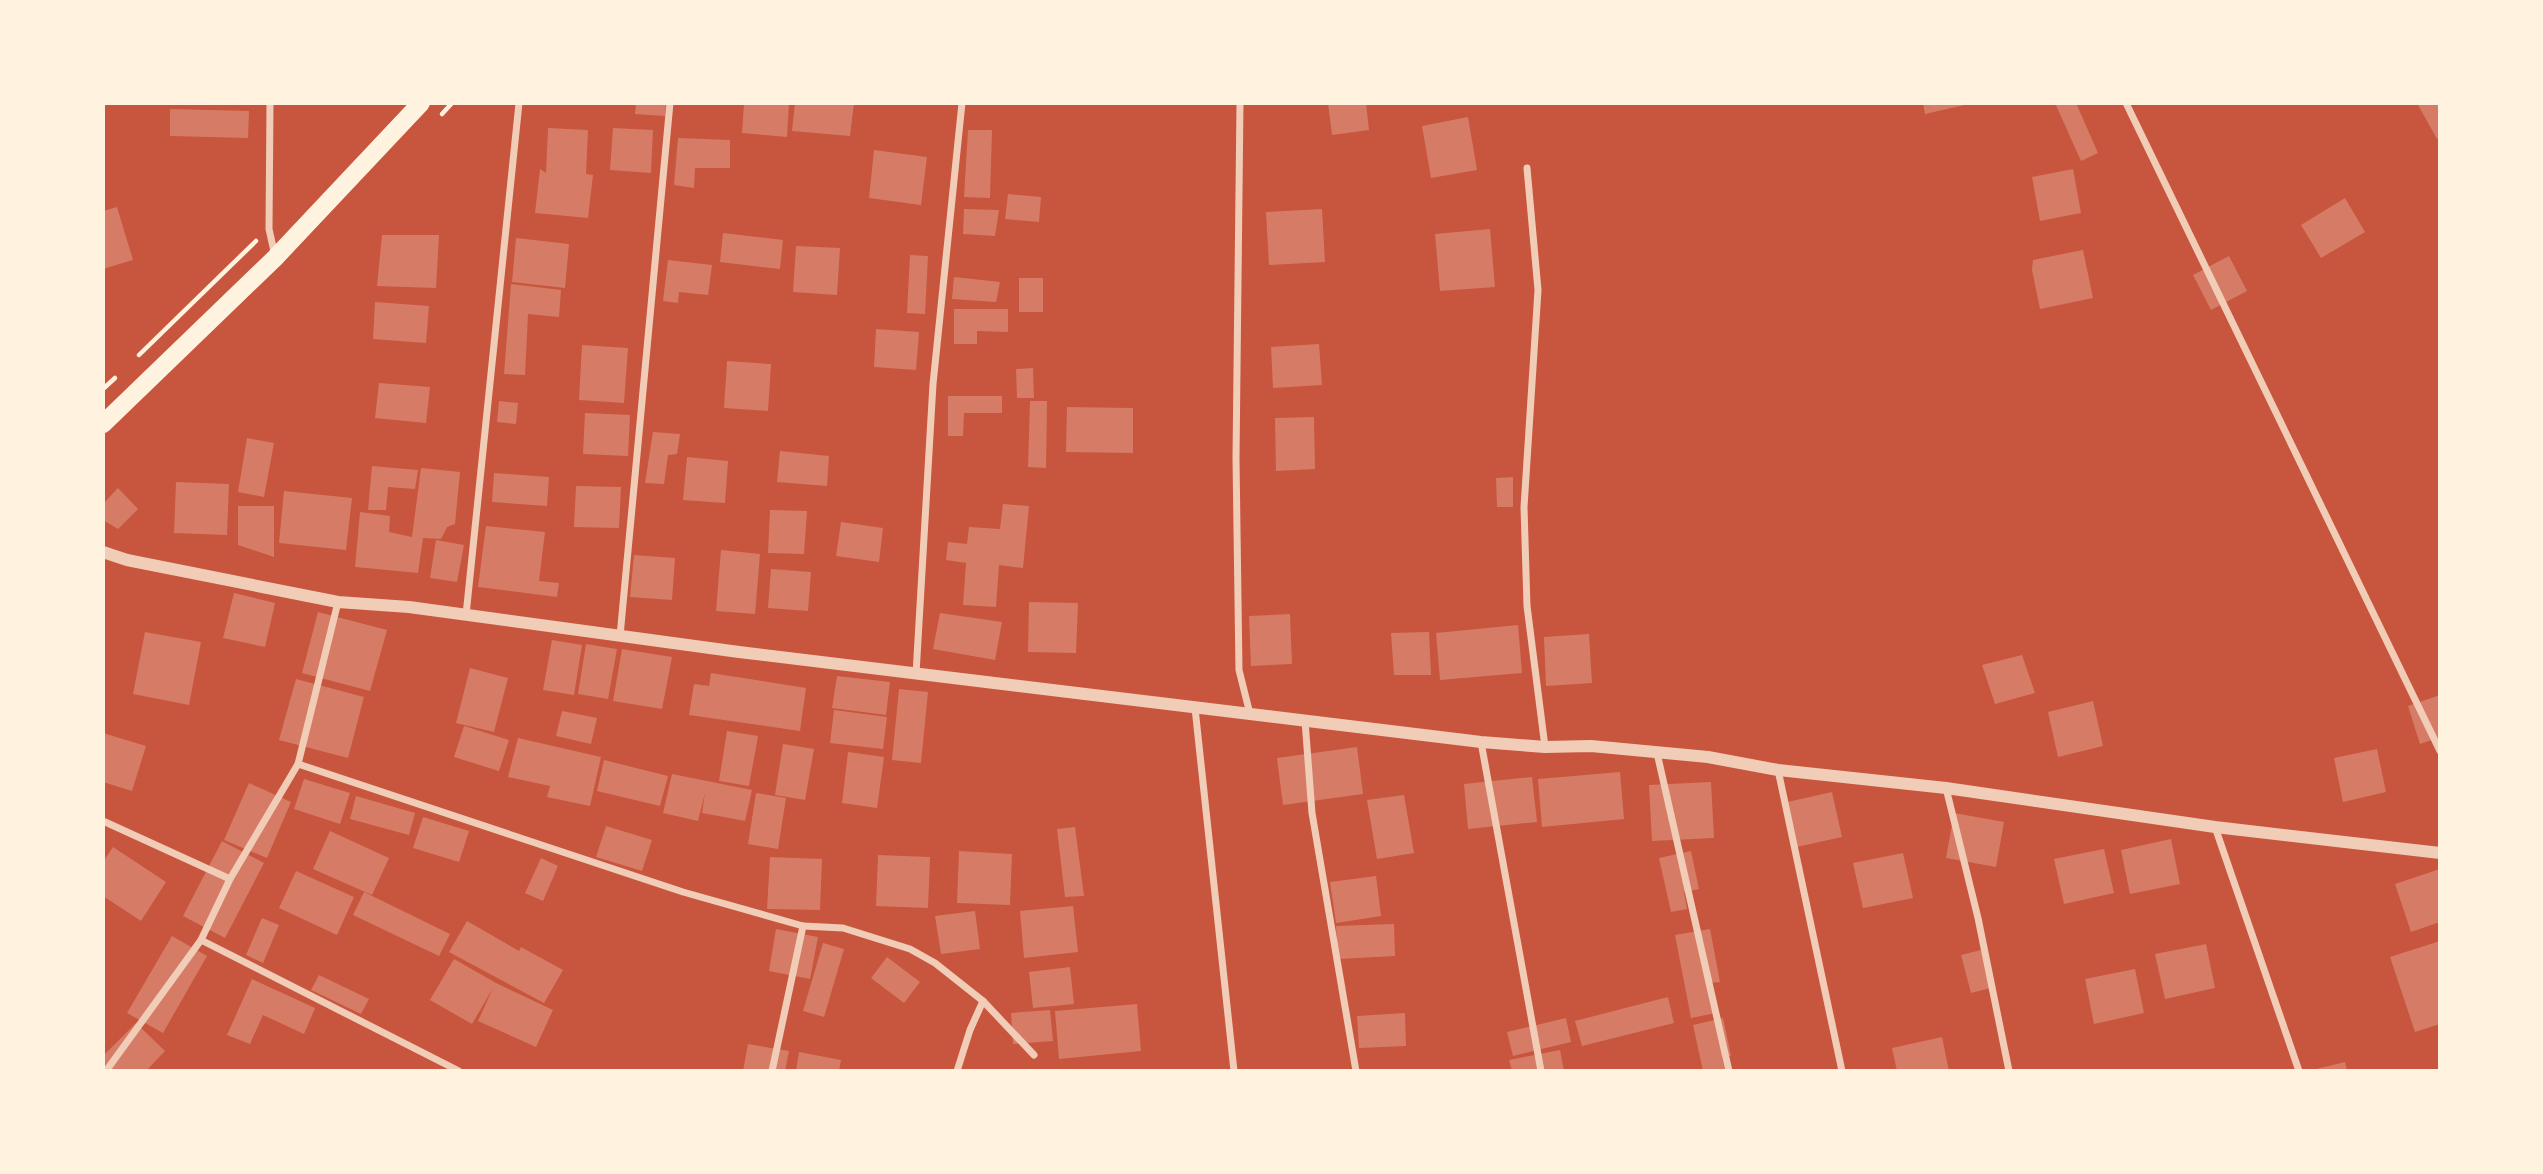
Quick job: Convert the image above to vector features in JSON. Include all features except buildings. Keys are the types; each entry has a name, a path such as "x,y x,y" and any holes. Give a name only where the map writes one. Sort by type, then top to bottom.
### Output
{"main road":[{"path":"103,424 275,258 421,103"}],"street":[{"path":"270,103 269,229 275,258"},
{"path":"466,615 519,103"},
{"path":"620,636 670,103"},
{"path":"916,674 933,384 962,103"},
{"path":"1240,103 1236,459 1240,670 1250,714"},
{"path":"2126,103 2440,751"},
{"path":"1527,168 1538,290 1524,507 1527,606 1545,747"},
{"path":"103,552 128,560 338,601 409,607 916,674 1481,742 1545,747 1591,746 1708,757 1778,770 1946,788 2215,827 2440,853"},
{"path":"106,1071 201,940 230,879 298,764 338,601"},
{"path":"1195,708 1234,1071"},
{"path":"1305,720 1312,813 1356,1071"},
{"path":"1481,742 1541,1071"},
{"path":"1657,753 1729,1071"},
{"path":"298,764 683,892 803,926 843,928 910,949 935,963 983,1001 1034,1055"},
{"path":"1778,770 1842,1071"},
{"path":"1946,788 1978,918 2009,1071"},
{"path":"103,821 230,879"},
{"path":"2215,827 2300,1071"},
{"path":"772,1071 803,926"},
{"path":"201,940 458,1071"},
{"path":"957,1071 983,1001"}],"path":[{"path":"133,361 269,229"},
{"path":"103,389 123,370"}]}
